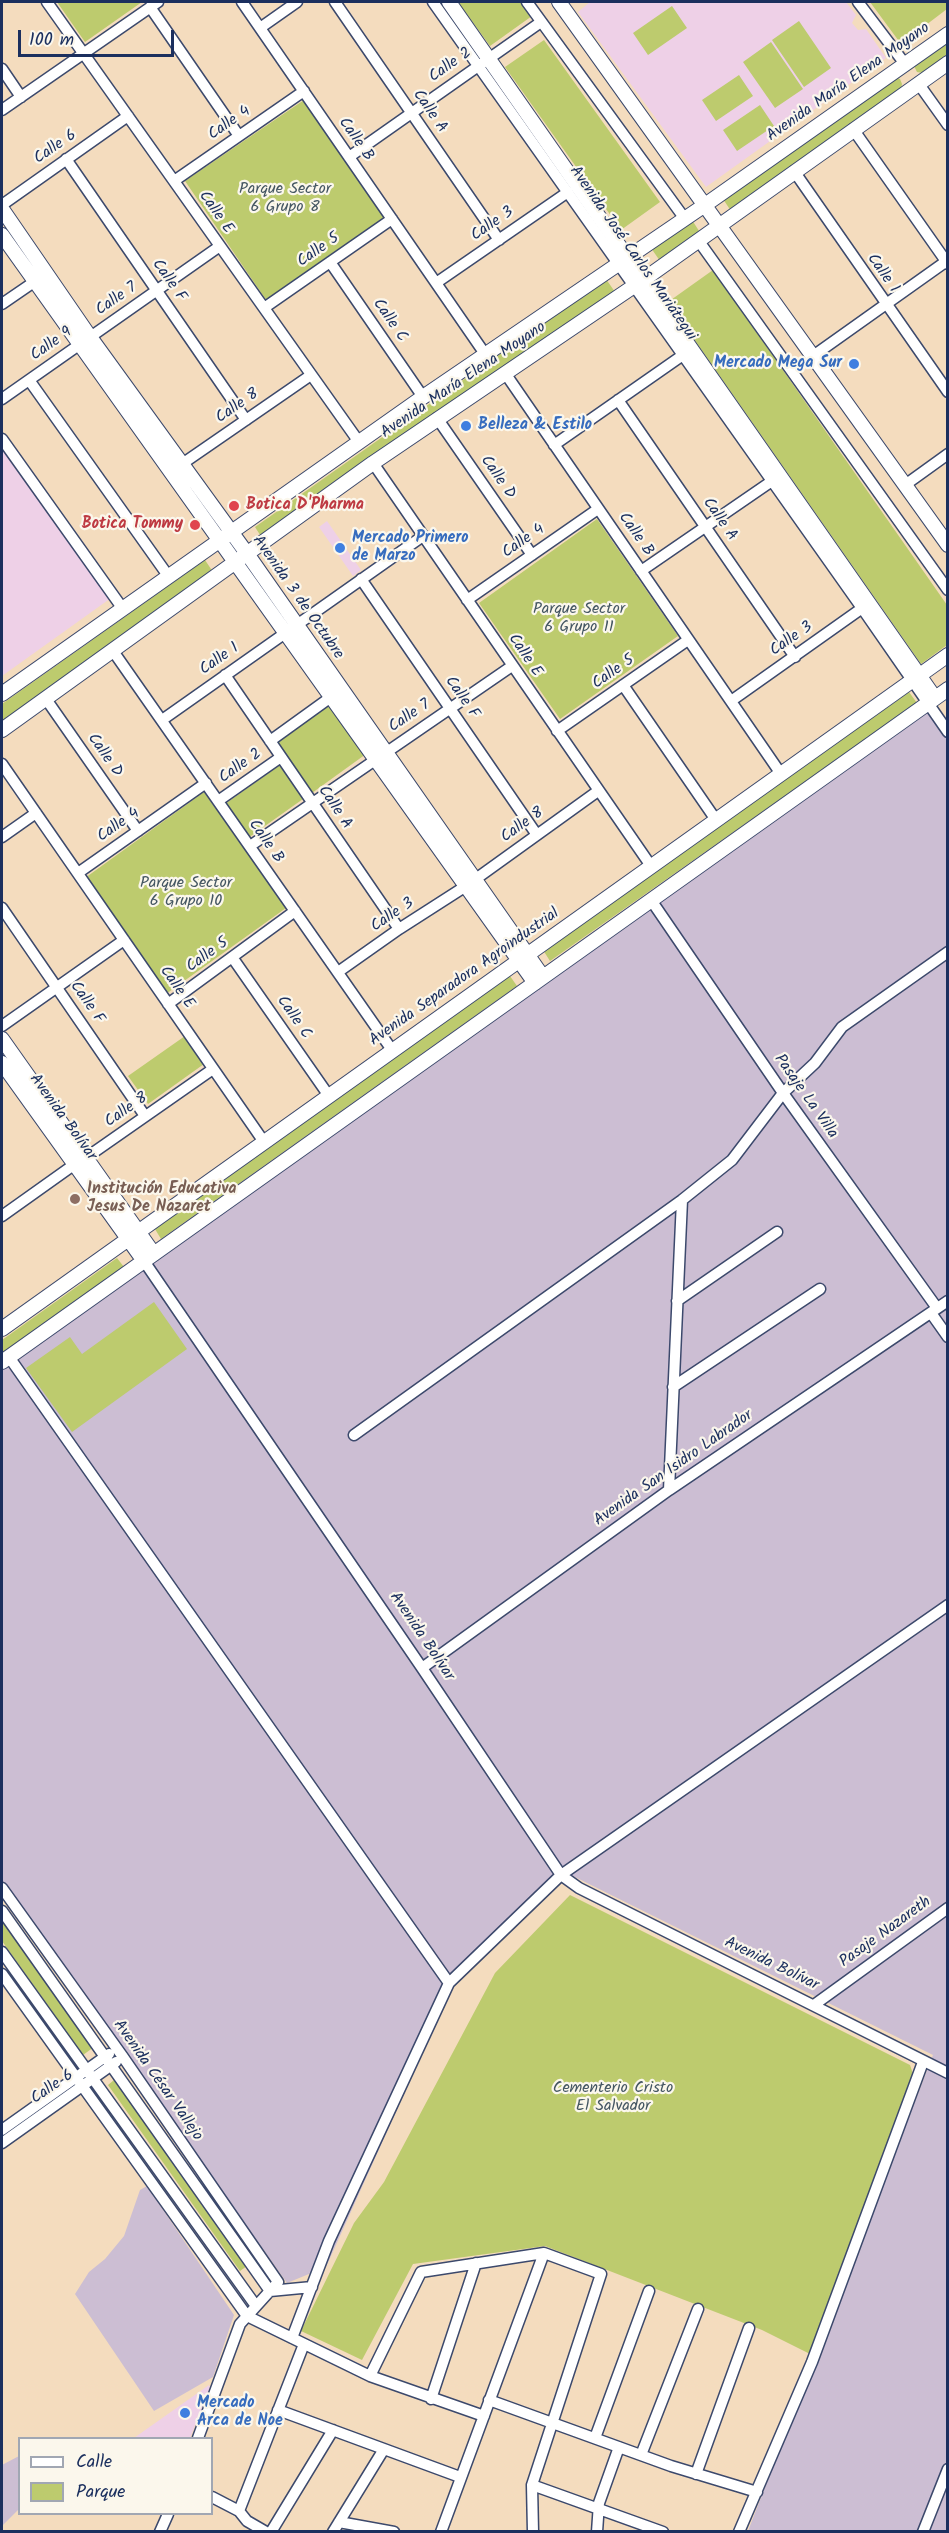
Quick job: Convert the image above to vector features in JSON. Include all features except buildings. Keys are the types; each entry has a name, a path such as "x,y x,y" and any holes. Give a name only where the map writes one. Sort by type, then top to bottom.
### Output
{"street":[{"name":"Calle E","path":"47,2 359,442"},
{"name":"Calle B","path":"242,2 485,354"},
{"path":"260,28 297,2"},
{"name":"Calle A","path":"335,2 499,240"},
{"name":"Avenida José Carlos Mariátegui","path":"434,2 483,61 932,701 948,732"},
{"name":"Avenida José Carlos Mariátegui","path":"449,2 483,61 568,192 623,261"},
{"path":"527,2 685,219"},
{"path":"858,2 904,64"},
{"path":"564,3 719,225 948,545"},
{"path":"2,110 154,4 239,136"},
{"name":"Calle 2","path":"349,157 541,22"},
{"name":"Avenida María Elena Moyano","path":"2,694 423,397 685,219 948,34"},
{"name":"Avenida María Elena Moyano","path":"2,730 373,463 639,283 948,63"},
{"path":"2,69 21,97"},
{"path":"918,83 948,125"},
{"name":"Calle 4","path":"174,181 304,91"},
{"name":"Calle 6","path":"2,205 128,116"},
{"path":"813,356 947,262 853,129"},
{"name":"Calle F","path":"66,159 246,420"},
{"name":"Calle 1","path":"794,171 948,393"},
{"name":"Calle 3","path":"436,283 568,192"},
{"name":"Avenida 3 de Octubre","path":"2,210 182,464 225,537"},
{"name":"Calle 5","path":"264,308 392,219"},
{"name":"Avenida 3 de Octubre","path":"2,235 78,345 242,558 539,980"},
{"path":"698,240 948,590"},
{"name":"Calle 7","path":"90,337 220,246"},
{"name":"Calle C","path":"330,262 423,397"},
{"path":"2,304 34,282"},
{"name":"Avenida José Carlos Mariátegui","path":"639,283 683,355 772,481 866,606"},
{"name":"Calle 9","path":"2,399 90,337"},
{"path":"554,444 683,355"},
{"name":"Calle B","path":"505,373 781,774"},
{"name":"Calle 8","path":"182,464 311,375"},
{"path":"29,380 169,577"},
{"name":"Calle A","path":"618,400 795,657"},
{"name":"Calle D","path":"437,418 532,555"},
{"path":"2,439 123,609"},
{"path":"905,485 948,454"},
{"name":"Calle E","path":"373,463 651,866"},
{"path":"641,571 772,481"},
{"name":"Calle 4","path":"467,600 598,509"},
{"path":"291,628 423,536"},
{"name":"Calle F","path":"361,579 537,835"},
{"name":"Calle 3","path":"731,701 866,606"},
{"name":"Calle 1","path":"162,720 291,628"},
{"name":"Avenida 3 de Octubre","path":"291,628 331,697 380,757"},
{"name":"Calle 5","path":"557,731 688,639"},
{"name":"Calle B","path":"113,651 392,1050"},
{"name":"Avenida Separadora Agroindustrial","path":"2,1329 948,655"},
{"name":"Calle 7","path":"380,757 512,666"},
{"name":"Calle A","path":"225,675 399,929"},
{"path":"623,685 716,820"},
{"path":"449,1983 5,1359 948,689"},
{"name":"Calle 2","path":"270,741 331,697"},
{"name":"Calle D","path":"46,699 138,831"},
{"name":"Calle 2","path":"218,801 281,757"},
{"path":"250,846 380,757"},
{"name":"Calle E","path":"2,764 264,1142"},
{"name":"Calle 4","path":"78,873 206,783"},
{"name":"Calle 8","path":"470,883 598,790"},
{"path":"2,837 36,813"},
{"name":"Calle 3","path":"338,972 470,883"},
{"name":"Pasaje La Villa","path":"651,900 934,1311 948,1337"},
{"name":"Calle F","path":"2,908 146,1116"},
{"name":"Calle 5","path":"168,1004 295,911"},
{"path":"2,1026 124,940"},
{"path":"354,1435 682,1200 732,1160 783,1093 815,1063 842,1027 948,952"},
{"name":"Calle C","path":"232,957 329,1096"},
{"name":"Avenida Bolívar","path":"2,1039 81,1161 149,1257 561,1875 579,1888 948,2073"},
{"name":"Avenida Bolívar","path":"2,1063 81,1161"},
{"name":"Calle 8","path":"81,1161 213,1069"},
{"path":"3,1211 81,1161"},
{"path":"669,1490 682,1200"},
{"path":"677,1301 777,1232"},
{"path":"673,1387 820,1288"},
{"name":"Avenida San Isidro Labrador","path":"422,1668 669,1490 948,1301"},
{"path":"292,2338 329,2241 449,1983 561,1875 948,1605"},
{"name":"Avenida César Vallejo","path":"2,1888 278,2282 240,2324 199,2437"},
{"name":"Pasaje Nazareth","path":"814,2005 948,1908"},
{"name":"Avenida César Vallejo","path":"2,1911 270,2291"},
{"path":"2,1952 256,2306"},
{"path":"2,1974 247,2316 370,2376 484,2416"},
{"name":"Calle 6","path":"2,2143 22,2122 119,2053"},
{"path":"739,2532 812,2362 923,2062"},
{"name":"Calle 6","path":"2,2130 22,2122"},
{"path":"441,2532 544,2253"},
{"path":"370,2376 421,2272 544,2253 601,2274 532,2485 533,2532"},
{"path":"431,2399 476,2263"},
{"path":"270,2291 312,2287"},
{"path":"595,2438 649,2291"},
{"path":"641,2455 698,2309"},
{"path":"696,2474 749,2328"},
{"path":"239,2511 304,2344"},
{"path":"489,2400 696,2474 757,2492"},
{"path":"278,2410 460,2477"},
{"path":"272,2532 333,2430"},
{"path":"597,2532 598,2508 619,2447"},
{"path":"384,2450 336,2527 394,2532"},
{"path":"923,2532 948,2469"},
{"path":"532,2485 663,2532"},
{"path":"213,2498 239,2511 248,2521 266,2532"},
{"path":"160,2532 168,2515"}],"shaded area":[{"path":"590,2 846,2 856,15 852,23 858,30 866,29 886,58 706,187 578,12"},
{"path":"2,449 111,598 2,676"},
{"name":"Mercado Primero de Marzo","path":"327,521 361,570 353,576 319,527"},
{"path":"931,706 948,730 947,2531 748,2531 933,2055 573,1876 550,1878 453,1985 326,2267 287,2283 2,1880 2,1369"},
{"path":"147,2186 234,2315 213,2377 154,2411 75,2294 89,2272 105,2259 124,2236 140,2190"},
{"name":"Mercado Arca de Noe","path":"209,2385 210,2388 190,2437 135,2437"},
{"path":"18,2457 18,2510 2,2526 2,2465"}],"green space":[{"path":"57,2 142,2 85,42"},
{"path":"458,2 522,2 532,16 490,46"},
{"path":"870,2 946,2 947,9 901,44"},
{"path":"672,6 687,28 648,55 633,33"},
{"path":"799,21 831,68 804,87 772,40"},
{"path":"947,39 947,56 923,73 917,72 914,66"},
{"path":"544,40 660,202 621,230 505,67"},
{"path":"771,42 803,89 775,108 743,62"},
{"path":"739,75 753,96 716,121 702,100"},
{"path":"895,77 900,79 901,89 731,211 723,199"},
{"name":"Parque Sector 6 Grupo 8","path":"304,100 385,218 266,300 185,181"},
{"path":"760,105 774,126 737,151 723,130"},
{"path":"692,220 701,234 660,261 651,248"},
{"path":"713,270 947,605 947,645 921,664 668,302"},
{"path":"606,279 615,292 262,538 255,527"},
{"name":"Parque Sector 6 Grupo 11","path":"597,519 678,636 560,719 479,603"},
{"path":"205,560 213,572 2,721 2,704"},
{"path":"909,692 917,703 550,961 543,950"},
{"path":"330,703 366,754 312,793 276,741"},
{"path":"280,765 303,799 248,838 225,804"},
{"name":"Parque Sector 6 Grupo 10","path":"204,792 286,908 166,994 85,878"},
{"path":"510,976 517,986 161,1239 155,1229"},
{"path":"185,1036 204,1064 148,1104 128,1076"},
{"path":"117,1258 124,1267 2,1354 2,1340"},
{"path":"154,1302 187,1349 72,1432 26,1368 70,1337 82,1354"},
{"name":"Cementerio Cristo El Salvador","path":"570,1895 910,2065 914,2077 812,2355 762,2330 545,2246 413,2264 362,2360 301,2331 354,2223 384,2182 495,1973"},
{"path":"2,1917 94,2047 83,2055 2,1941"},
{"path":"114,2080 247,2266 240,2271 108,2085"}],"place":[{"name":"Mercado Mega Sur","path":"854,364"},
{"name":"Belleza & Estilo","path":"466,426"},
{"name":"Botica D'Pharma","path":"234,506"},
{"name":"Botica Tommy","path":"195,525"},
{"name":"Mercado Primero de Marzo","path":"340,548"},
{"name":"Institución Educativa Jesus De Nazaret","path":"75,1199"},
{"name":"Mercado Arca de Noe","path":"185,2413"}]}
